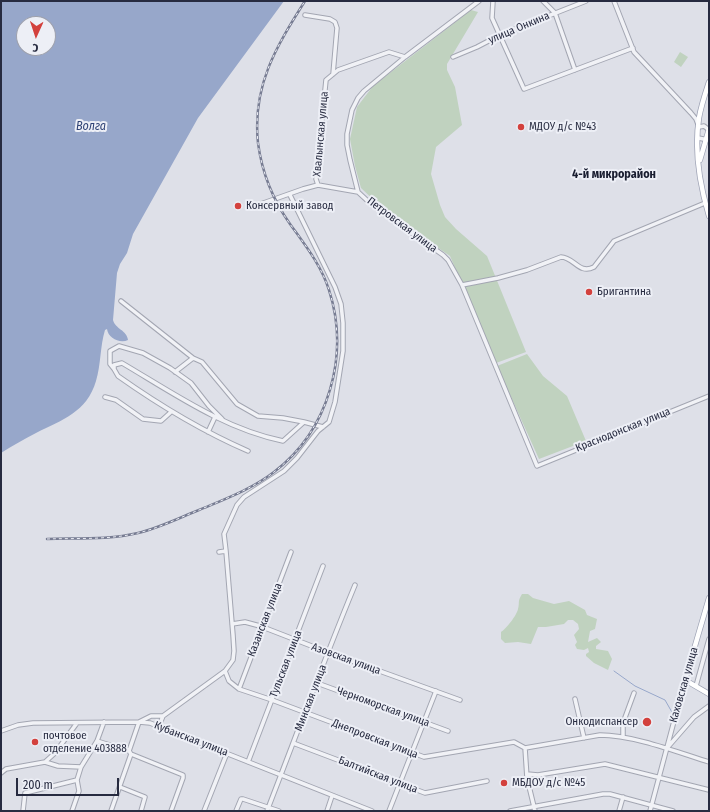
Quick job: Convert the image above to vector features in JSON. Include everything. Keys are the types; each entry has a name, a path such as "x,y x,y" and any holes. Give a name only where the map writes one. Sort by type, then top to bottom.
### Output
{"main road":[{"path":"709,82 699,116 698,138 700,183 709,216"},
{"path":"699,164 709,129"},
{"name":"Каховская улица","path":"686,680 709,598"},
{"path":"686,680 709,694"}],"street":[{"name":"Петровская улица","path":"479,1 405,56 364,91 358,98 352,110 347,134 347,145 358,192 372,205 448,260 462,285 537,466"},
{"path":"493,1 492,18 524,89 633,48"},
{"path":"543,1 555,13 575,70"},
{"name":"улица Онкина","path":"453,57 478,47 500,34 586,1"},
{"path":"614,1 634,52 691,113 699,127 704,126 709,129"},
{"path":"305,15 330,19 335,22 336,28 333,74"},
{"path":"333,74 338,70 389,52 405,56"},
{"name":"Хвалынская улица","path":"333,74 326,80 316,179 318,185 358,192"},
{"path":"698,138 707,140"},
{"path":"255,206 318,185"},
{"path":"159,726 163,716 225,671 233,660 234,651 224,534 237,505 244,497 284,471 297,458 318,431 329,422 335,402 341,365 343,323 341,304 335,287 290,195"},
{"path":"462,285 514,274 561,257 566,258 584,269 590,269 594,267 614,241 705,203"},
{"path":"121,301 193,358 202,362 237,404 258,416 283,418 323,427"},
{"path":"224,421 208,406 191,383 175,372 143,354 119,346 110,351 110,364 118,376 171,412 248,451"},
{"path":"175,372 193,358"},
{"path":"114,369 114,365 122,363 215,417 239,429 265,437 283,441 304,422"},
{"name":"Краснодонская улица","path":"537,466 709,396"},
{"path":"105,397 116,400 144,419 161,421 171,412"},
{"path":"208,432 215,417"},
{"path":"219,552 226,551"},
{"name":"Казанская улица","path":"239,689 292,552"},
{"name":"Тульская улица","path":"248,762 323,566"},
{"name":"Минская улица","path":"268,809 306,712 327,652 355,585"},
{"name":"Азовская улица","path":"232,624 245,622 262,627 460,700"},
{"path":"696,686 709,639"},
{"path":"225,671 229,681 239,689"},
{"name":"Каховская улица","path":"667,749 686,680"},
{"name":"Черноморская улица","path":"317,682 448,731"},
{"name":"Днепровская улица","path":"239,689 306,712 424,757 514,742 525,748 600,735 623,737 709,762"},
{"path":"390,811 436,692"},
{"path":"623,737 623,724 634,692"},
{"path":"575,699 584,738"},
{"path":"650,811 667,749 694,717 709,706"},
{"path":"111,811 120,787 139,722 151,716 163,716"},
{"path":"72,811 79,791 77,780 81,767 97,741 104,722"},
{"name":"Кубанская улица","path":"1,731 25,724 104,722 150,723 372,811"},
{"path":"45,762 56,753 77,723"},
{"path":"97,741 181,774 183,778 171,811"},
{"name":"Балтийская улица","path":"293,743 425,794 487,781"},
{"path":"525,748 527,774 535,811"},
{"path":"204,811 227,753"},
{"path":"1,773 6,769 45,762 58,766 81,767"},
{"path":"527,774 538,775 605,764 709,790"},
{"path":"23,811 25,793 77,780"},
{"path":"120,787 145,797 141,811"},
{"path":"510,811 596,794 610,794 673,811"},
{"path":"327,811 332,796"},
{"path":"619,811 623,797"},
{"path":"236,811 241,800 243,799 268,809 279,811"}],"green space":[{"path":"471,10 478,12 447,64 447,70 455,87 462,125 436,147 431,174 445,217 456,229 487,256 526,352 496,363 450,256 381,207 361,188 350,139 357,107 373,86"},
{"path":"680,52 688,57 681,67 674,62"},
{"path":"527,354 543,376 567,396 586,441 539,459 497,366"},
{"path":"522,594 528,594 533,598 554,604 569,601 585,610 587,615 597,619 595,629 590,631 588,642 597,638 601,642 596,646 596,649 608,651 612,659 608,670 594,663 586,656 589,652 588,648 584,650 577,649 575,645 577,642 574,635 579,629 578,624 573,620 568,620 564,624 538,627 531,644 518,642 505,643 501,639 501,632 516,615"}],"water":[{"name":"Волга","path":"1,1 284,1 198,118 133,234 127,253 120,264 117,273 113,320 116,326 126,334 128,340 118,341 110,335 107,329 105,330 98,375 92,392 80,408 72,414 1,453"}],"waterway":[{"path":"614,671 635,686 665,700 673,714"}],"railway":[{"path":"47,539 104,538 138,533 169,523 238,493 266,478 293,455 309,435 321,413 330,390 335,365 337,340 335,315 329,290 322,272 273,196 262,165 258,143 257,122 259,103 268,68 276,51 305,1"}],"place":[{"name":"МДОУ д/с №43","path":"521,127"},
{"name":"Консервный завод","path":"238,206"},
{"name":"Бригантина","path":"589,292"},
{"name":"Онкодиспансер","path":"647,722"},
{"name":"почтовое отделение 403888","path":"35,742"},
{"name":"МБДОУ д/с №45","path":"504,783"}],"district":[{"name":"4-й микрорайон","path":"614,175"}]}
